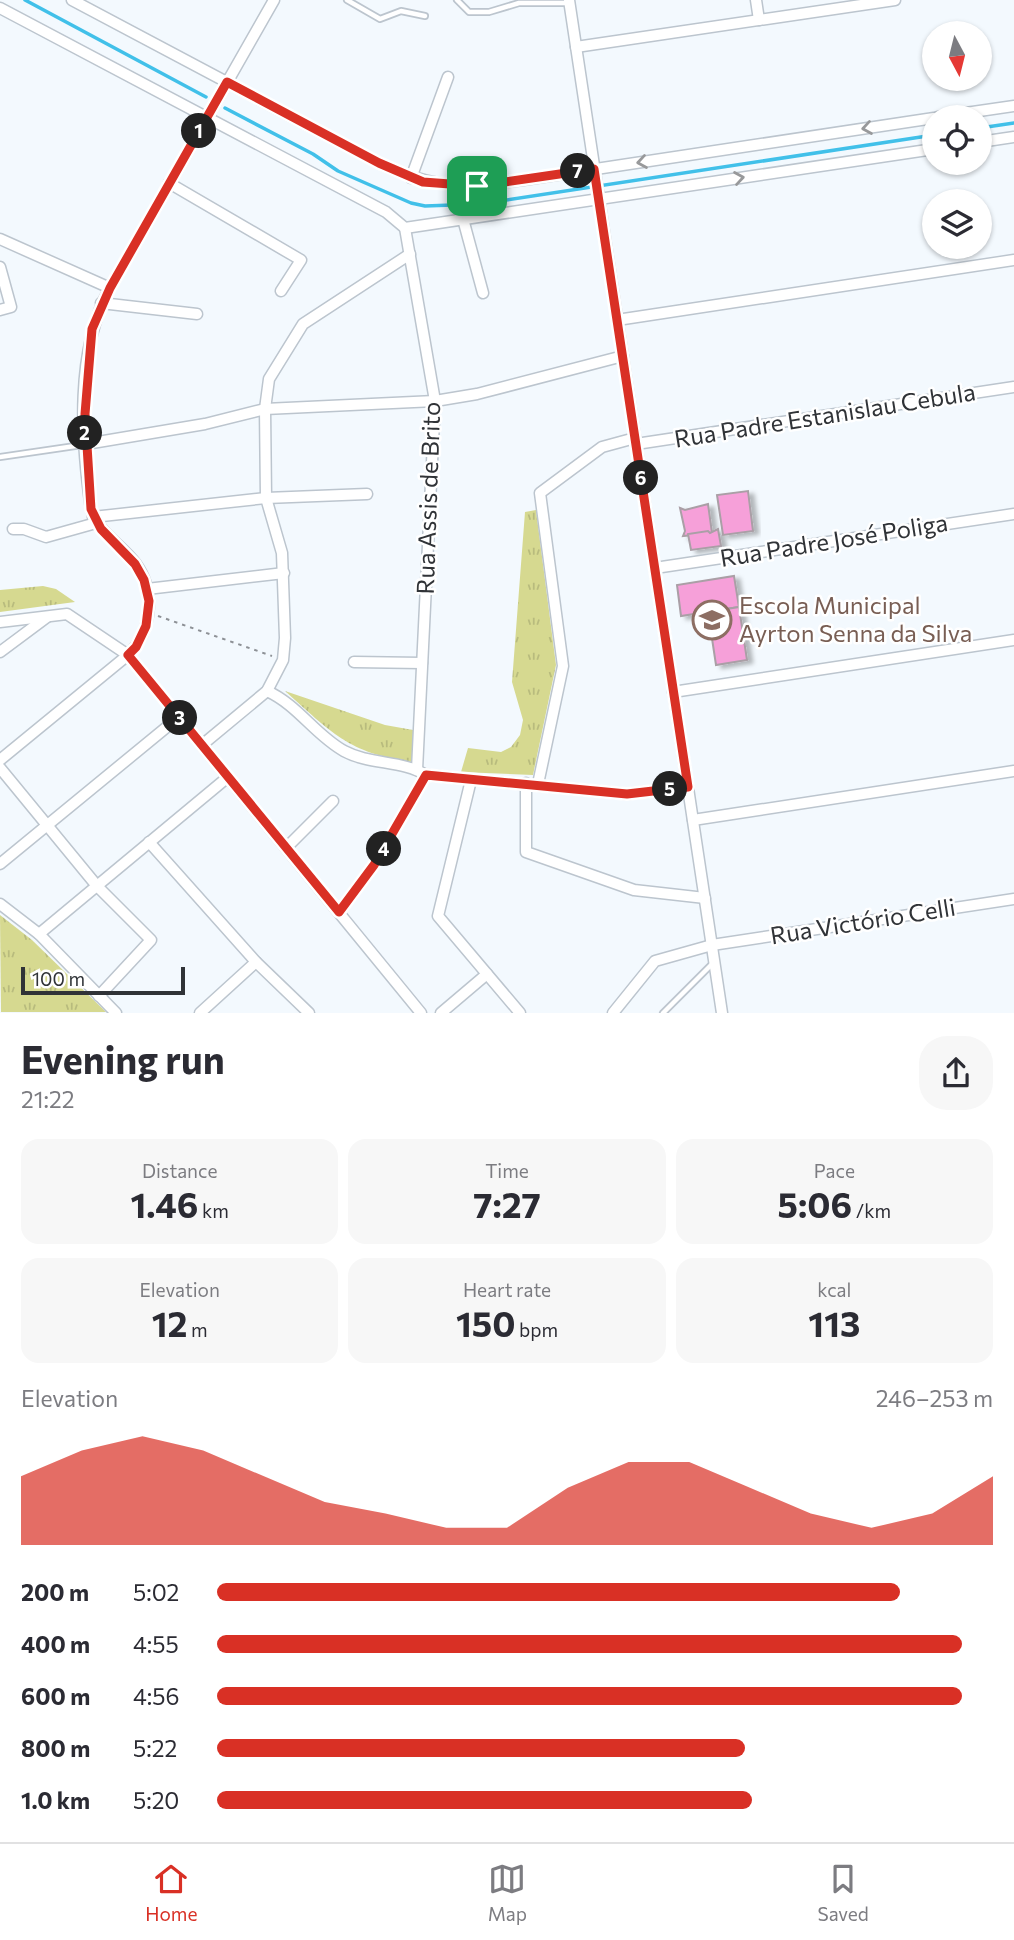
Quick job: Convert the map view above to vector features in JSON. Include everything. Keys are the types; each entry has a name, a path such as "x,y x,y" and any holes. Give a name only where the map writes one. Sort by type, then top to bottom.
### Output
{"street":[{"path":"72,0 411,178 438,185 477,186 922,120"},
{"path":"0,760 128,655 142,638 149,612 147,589 135,564 95,520 86,444 88,356 92,329 101,303 274,0"},
{"path":"756,0 759,20"},
{"path":"576,47 895,0"},
{"path":"569,1 722,1013"},
{"path":"0,8 386,212 405,228 922,151"},
{"path":"411,178 448,77"},
{"path":"992,109 1014,106"},
{"path":"992,140 1014,136"},
{"path":"169,183 301,260 281,291"},
{"path":"463,219 483,293"},
{"name":"Rua Assis de Brito","path":"339,912 374,865 422,772 422,663 435,401 405,228"},
{"path":"0,239 110,288"},
{"path":"202,745 267,691 283,660 284,573 280,540 265,498 265,409 269,379 297,331 410,254"},
{"path":"617,320 1014,260"},
{"path":"0,267 5,308"},
{"path":"101,303 198,314"},
{"path":"86,444 205,424 265,409 435,401 522,384 623,356"},
{"name":"Rua Padre Estanislau Cebula","path":"538,784 563,666 540,494 602,447 1014,387"},
{"path":"13,529 54,537 95,520 265,498 367,494"},
{"name":"Rua Padre José Poliga","path":"655,568 1014,514"},
{"path":"147,589 284,573"},
{"path":"0,622 67,614 128,655 421,1013"},
{"path":"0,652 47,616"},
{"path":"673,692 1014,640"},
{"path":"354,662 422,663"},
{"path":"267,691 288,703 342,750 368,761 471,780 635,794 688,787"},
{"path":"0,864 179,717"},
{"path":"0,768 97,886 150,940 99,996"},
{"path":"693,820 1014,771"},
{"path":"39,934 228,777"},
{"path":"471,780 438,916 520,1013"},
{"path":"526,783 526,852 634,890 705,898"},
{"path":"286,848 333,801"},
{"path":"149,842 295,1009 309,1013"},
{"name":"Rua Victório Celli","path":"613,1013 655,961 712,945 1014,899"},
{"path":"0,904 39,934 116,1013"},
{"path":"200,1013 256,962"},
{"path":"441,1013 487,974"}],"lane":[{"path":"347,0 380,19 401,11 425,16"},
{"path":"457,0 469,12 489,12 519,3 569,1"},
{"path":"0,457 86,444"},
{"path":"663,1013 714,961"}],"path":[{"path":"149,612 283,660"}],"green space":[{"path":"536,510 556,665 533,775 461,772 468,748 501,752 511,747 520,735 523,720 512,682 525,512"},
{"path":"43,586 56,589 75,602 0,612 0,590"},
{"path":"285,691 385,725 413,730 412,762 372,753 356,746 329,729"},
{"path":"0,915 32,940 106,1012 1,1012"}],"building":[{"path":"748,491 753,531 723,535 717,495"},
{"path":"708,504 712,533 683,536 685,531 680,508 685,510"},
{"path":"718,529 721,546 691,550 688,534 710,533"},
{"path":"734,576 739,607 681,616 677,585"},
{"path":"739,607 747,660 716,665 708,612"}],"waterway":[{"path":"25,0 206,97"},
{"path":"225,108 313,154 338,171 411,203 425,206 480,204 922,137"},
{"path":"992,126 1014,123"}],"place":[{"name":"Escola Municipal Ayrton Senna da Silva","path":"712,620"}],"route":[{"path":"227,82 411,178 438,185 477,186 594,169 688,787 627,794 426,775 386,847 339,912 128,655 142,638 149,601 144,580 135,564 96,523 91,509 85,414 92,329 101,303 227,82"}]}
